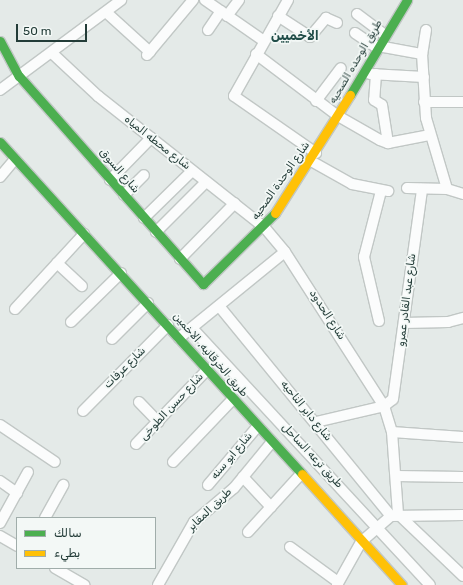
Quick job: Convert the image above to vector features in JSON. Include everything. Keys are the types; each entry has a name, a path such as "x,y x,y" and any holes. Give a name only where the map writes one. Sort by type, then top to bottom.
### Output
{"street":[{"path":"0,90 53,54 121,0"},
{"path":"107,12 148,53 193,0"},
{"path":"208,30 239,0"},
{"path":"288,0 234,94 314,157 352,184 384,191 364,257 379,321"},
{"path":"207,1 264,41"},
{"name":"طريق الوحده الصحيه","path":"338,116 405,1"},
{"path":"357,14 384,35"},
{"path":"278,16 310,37 326,18 337,23"},
{"path":"426,30 422,54 424,102 430,135 448,189"},
{"path":"355,33 377,47 422,54"},
{"name":"شارع السوق","path":"0,41 20,76 200,283"},
{"name":"شارع محطه المياه","path":"53,54 151,138 265,228"},
{"path":"256,54 316,101 338,116 388,143 430,135"},
{"path":"316,101 341,68"},
{"path":"362,75 376,74 424,77"},
{"path":"376,74 374,100 382,105 388,143"},
{"path":"424,102 463,102"},
{"name":"شارع الوحدة الصحيه","path":"200,283 265,228 314,157 338,116"},
{"path":"110,180 151,138"},
{"name":"طريق الخرقانيه, الاخمين","path":"0,142 168,325 300,475 402,585"},
{"path":"0,177 15,159"},
{"path":"144,218 192,170"},
{"path":"124,195 144,175"},
{"path":"156,232 206,182"},
{"path":"407,188 448,189 463,194"},
{"name":"شارع عبد القادر عمرو","path":"384,406 394,396 422,189"},
{"path":"180,259 235,203"},
{"name":"شارع الحدود","path":"265,228 285,252 384,406 392,432 396,476 395,515"},
{"path":"15,309 84,234"},
{"path":"179,338 285,252"},
{"path":"57,263 82,286"},
{"path":"72,322 121,273"},
{"path":"112,339 148,304"},
{"name":"شارع داير الناحيه","path":"219,306 395,515 463,576"},
{"path":"404,323 448,322 463,318"},
{"name":"شارع عرفات","path":"83,411 168,325"},
{"name":"طريق ترعه الساحل","path":"192,328 379,527 430,585"},
{"name":"شارع حسن الطوخى","path":"136,444 207,370"},
{"path":"173,462 233,399"},
{"path":"139,402 158,422"},
{"path":"316,422 384,406"},
{"path":"0,425 55,462"},
{"name":"شارع ابو سنه","path":"208,485 257,427"},
{"path":"392,432 463,437"},
{"name":"طريق المقابر","path":"158,585 191,526 243,477 271,443"},
{"path":"0,523 28,472"},
{"path":"248,532 300,475"},
{"path":"396,476 463,477"},
{"path":"243,477 271,507"},
{"path":"0,481 17,493"},
{"path":"46,517 63,485"},
{"path":"290,547 337,584 362,542 395,515 463,515"},
{"path":"0,536 16,545"},
{"path":"61,569 85,585"}],"traffic: fast":[{"path":"350,95 407,0"},
{"path":"0,41 19,76 203,284 275,213"},
{"path":"0,142 302,474"}],"traffic: slow":[{"path":"275,213 350,95"},
{"path":"302,474 402,585"}],"district":[{"name":"الأخميين","path":"295,36"}]}
